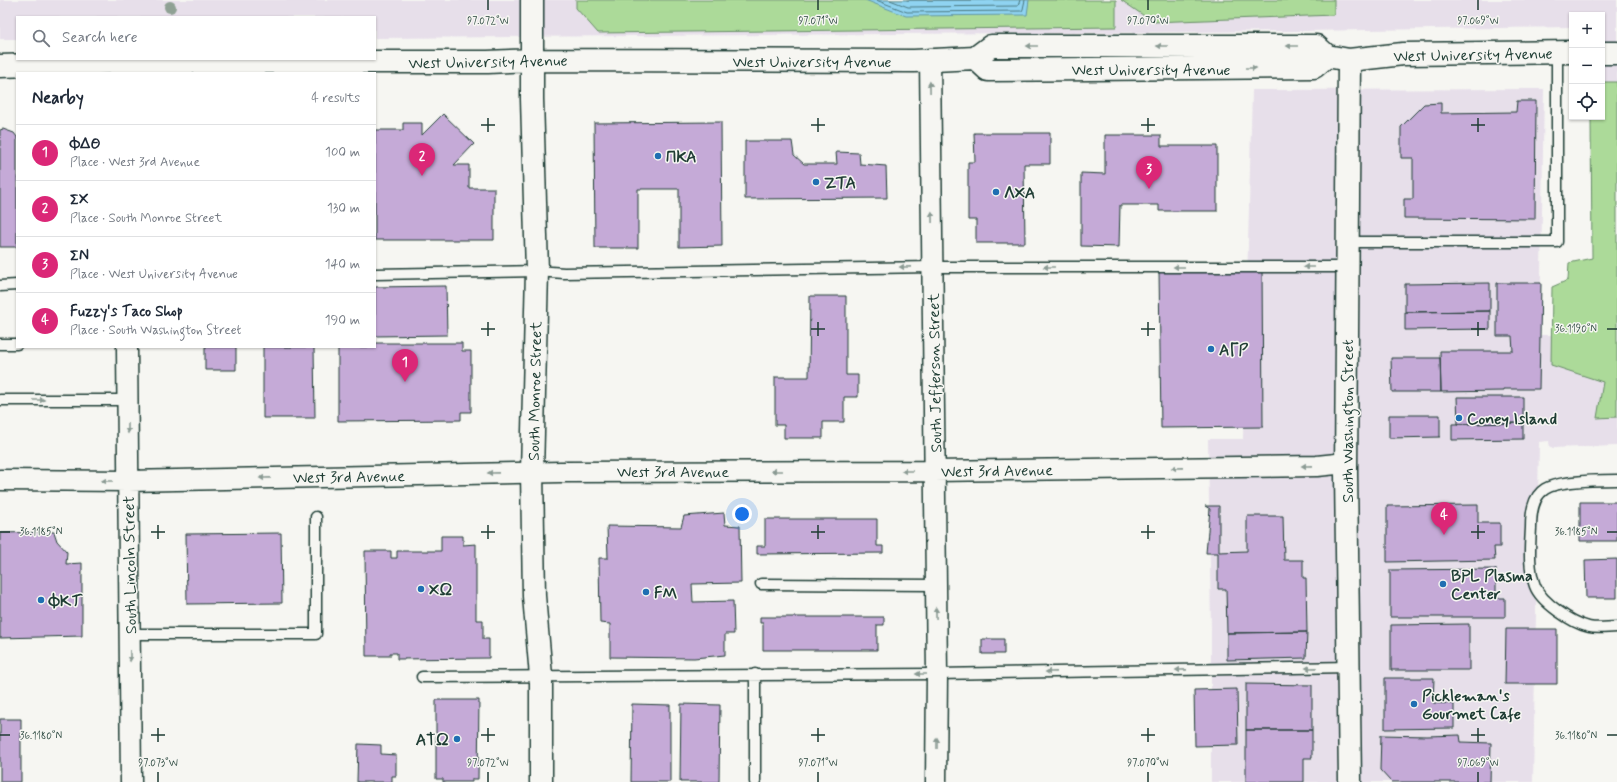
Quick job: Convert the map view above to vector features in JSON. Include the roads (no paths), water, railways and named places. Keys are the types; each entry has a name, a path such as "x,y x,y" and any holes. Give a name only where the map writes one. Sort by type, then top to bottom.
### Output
{"street":[{"name":"South Monroe Street","path":"532,0 532,99 537,271 532,472 534,596 541,676 541,782"},
{"name":"West University Avenue","path":"0,66 130,68 533,60 914,61 930,59 975,58 991,46 1316,46 1327,56 1349,60 1403,54 1565,52"},
{"path":"1605,53 1617,53"},
{"name":"South Jefferson Street","path":"930,59 937,674 936,782"},
{"name":"South Washington Street","path":"1349,60 1346,463 1350,667 1350,782"},
{"name":"South Lincoln Street","path":"127,348 131,782"},
{"name":"West 3rd Avenue","path":"0,480 128,481 532,472 1317,466 1346,463"}],"lane":[{"path":"1348,242 1557,242 1565,52"},
{"path":"376,274 537,271 564,273 932,267 1348,267"},
{"path":"0,286 16,285"},
{"path":"0,344 16,344"},
{"path":"0,400 128,400"},
{"path":"1617,480 1598,480 1558,484 1544,489 1534,501 1531,517 1529,556 1535,586 1550,605 1572,621 1590,627 1617,627"},
{"path":"130,634 316,634 316,517"},
{"path":"761,584 936,585"},
{"path":"422,677 937,674 1350,667"},
{"path":"755,674 755,782"}],"water":[{"path":"865,0 1029,0 1027,15 906,16"}],"place":[{"name":"ΠΚΑ","path":"658,156"},
{"name":"ΣX","path":"422,176"},
{"name":"ΖΤΑ","path":"816,182"},
{"name":"ΣN","path":"1149,189"},
{"name":"ΛXA","path":"996,192"},
{"name":"AΓP","path":"1211,349"},
{"name":"ΦΔΘ","path":"405,382"},
{"name":"Coney Island","path":"1459,418"},
{"name":"Fuzzy's Taco Shop","path":"1444,535"},
{"name":"BPL Plasma Center","path":"1443,584"},
{"name":"XΩ","path":"421,589"},
{"name":"FM","path":"646,592"},
{"name":"ΦKT","path":"41,600"},
{"name":"Pickleman's Gourmet Cafe","path":"1414,704"},
{"name":"ΑTΩ","path":"457,739"}]}
